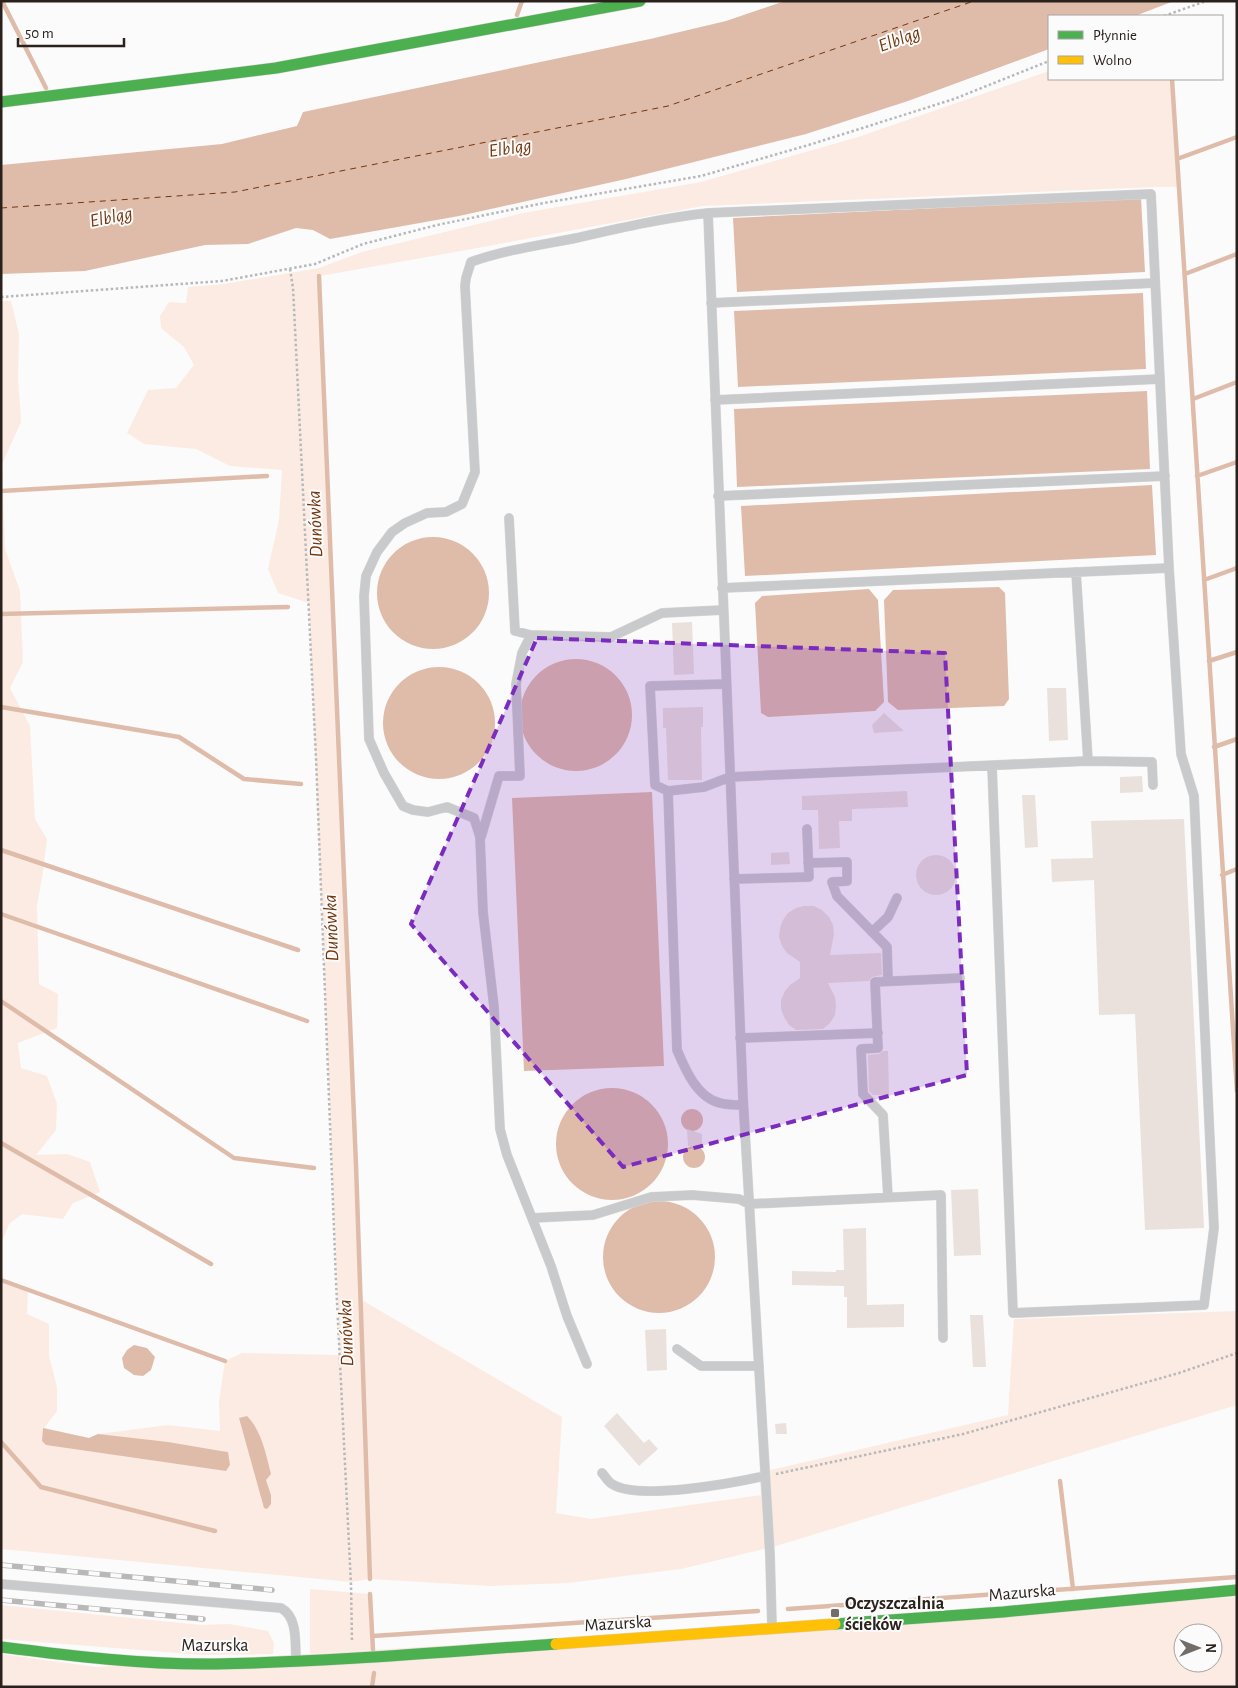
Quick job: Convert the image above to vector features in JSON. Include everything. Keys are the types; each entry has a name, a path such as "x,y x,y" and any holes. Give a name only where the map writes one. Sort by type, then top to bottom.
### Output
{"main road":[{"path":"1,102 181,78 276,68 640,1"},
{"name":"Mazurska","path":"1,1647 140,1662 215,1664 296,1662 1003,1612 1237,1590"}],"lane":[{"path":"588,1364 507,1155 500,1129 494,1007 483,912 480,837 474,818 447,807 428,812 413,810 403,806 384,773 369,739 364,613 366,576 378,552 392,532 405,523 427,514 446,512 462,504 476,472 465,286 471,262 491,255 676,217 708,213 1151,194 1169,568 1181,754 1194,796 1214,1228 1204,1305 1012,1312 992,766"},
{"path":"708,213 743,1105 770,1555 772,1629"},
{"path":"711,303 1156,283"},
{"path":"715,400 1160,379"},
{"path":"718,496 1165,476"},
{"path":"510,518 515,631 531,635 611,637 662,613 723,610"},
{"path":"722,588 1169,568"},
{"path":"1076,572 1088,761"},
{"path":"480,837 499,776 520,776 516,684 522,653 531,635"},
{"path":"726,684 650,686 656,785 668,791 704,787 730,777 1088,761 1152,762 1153,785"},
{"path":"668,791 677,1050 693,1082 705,1095 718,1103 743,1105"},
{"path":"734,879 808,877 807,829"},
{"path":"808,863 847,862 847,881 832,882 837,896 887,947 888,982"},
{"path":"872,932 888,917 897,898"},
{"path":"888,1197 884,1115 863,1094 861,1049 878,1048 875,982 960,978"},
{"path":"740,1038 878,1033"},
{"path":"532,1218 593,1215 651,1197 692,1195 739,1199 749,1204 941,1195 943,1338"},
{"path":"677,1349 701,1366 759,1366"},
{"path":"602,1472 612,1484 639,1491 666,1491 736,1483 765,1476"},
{"path":"1,1584 281,1608 289,1614 294,1624 296,1662"}],"path":[{"path":"1167,15 1206,1"},
{"path":"1,297 222,281 315,264 363,244 437,225 544,203 701,176 812,144 954,99 1048,61"},
{"path":"290,269 296,328 316,758 336,1282 351,1585 352,1659"},
{"path":"765,1476 963,1434 1180,1373 1237,1353"}],"highlighted area":[{"path":"537,638 945,653 967,1075 623,1167 411,924"}],"shaded area":[{"path":"1048,71 1048,80 1172,80 1179,187 703,206 320,276 360,1299 562,1417 556,1513 591,1519 761,1495 759,1471 775,1469 1008,1415 1014,1319 1237,1311 1237,1405 776,1546 681,1569 568,1583 490,1586 370,1579 351,1582 1,1549 1,1280 28,1289 27,1314 49,1324 49,1356 57,1387 57,1411 44,1428 89,1438 98,1434 168,1425 220,1431 219,1401 225,1361 242,1353 340,1355 309,603 278,593 268,569 279,520 282,470 230,466 196,449 144,444 127,433 148,390 176,388 194,365 184,347 161,328 160,316 169,302 186,303 188,287 224,284 319,268 362,252 523,213 701,182 858,137"},
{"path":"1,301 11,301 19,334 18,379 21,422 2,464 5,549 20,591 23,662 10,688 30,726 35,819 47,839 37,906 39,984 58,994 57,1028 18,1043 21,1068 47,1076 57,1104 56,1130 36,1155 67,1154 90,1162 100,1192 73,1203 63,1219 22,1214 9,1224 1,1244"},
{"path":"310,1589 370,1594 373,1650 310,1654"},
{"path":"1237,1597 1237,1687 1,1687 1,1654 96,1667"},
{"path":"1,1605 202,1625 229,1624 268,1631 274,1643 273,1654 203,1655 1,1639"}],"water":[{"name":"Elbląg","path":"785,1 1174,1 1138,15 1048,15 1048,49 908,101 806,134 626,179 459,216 330,239 313,230 296,228 248,244 205,245 85,271 1,274 1,165 222,144 297,126 303,112 650,39 726,21"},
{"path":"1141,198 1145,272 737,292 733,218"},
{"path":"1143,293 1146,369 738,387 734,311"},
{"path":"1147,391 1150,469 737,487 734,409"},
{"path":"1152,485 1156,555 745,576 741,506"},
{"path":"433,537 454,541 473,553 485,572 489,593 485,614 473,633 454,645 433,649 412,645 393,633 381,614 377,593 381,572 393,553 412,541"},
{"path":"999,587 1005,593 1009,699 1004,706 898,710 888,702 884,600 893,590"},
{"path":"869,589 878,600 884,702 875,711 768,717 761,713 755,603 762,596"},
{"path":"576,659 597,663 616,675 628,694 632,715 628,736 616,755 597,767 576,771 555,767 536,755 524,736 520,715 524,694 536,675 555,663"},
{"path":"439,667 460,671 479,683 491,702 495,723 491,744 479,763 460,775 439,779 418,775 399,763 387,744 383,723 387,702 399,683 418,671"},
{"path":"652,792 664,1066 524,1071 512,798"},
{"path":"612,1088 633,1092 652,1104 664,1123 668,1144 664,1165 652,1184 633,1196 612,1200 591,1196 572,1184 560,1165 556,1144 560,1123 572,1104 591,1092"},
{"path":"692,1109 700,1112 703,1120 700,1128 692,1131 684,1128 681,1120 684,1112"},
{"path":"694,1146 702,1149 705,1157 702,1165 694,1168 686,1165 683,1157 686,1149"},
{"path":"659,1201 680,1205 699,1217 711,1236 715,1257 711,1278 699,1297 680,1309 659,1313 638,1309 619,1297 607,1278 603,1257 607,1236 619,1217 638,1205"},
{"path":"134,1345 147,1348 155,1357 151,1370 143,1376 134,1375 124,1368 122,1358 127,1350"},
{"path":"247,1416 260,1436 271,1474 266,1480 271,1495 271,1504 267,1509 264,1508 239,1418"},
{"path":"43,1428 89,1438 98,1434 168,1442 228,1452 230,1465 226,1471 46,1445 42,1441"}],"building":[{"path":"692,622 694,674 674,675 672,623"},
{"path":"1047,688 1066,688 1068,740 1049,741"},
{"path":"703,707 703,727 701,727 702,780 668,780 666,728 663,728 663,708"},
{"path":"884,713 904,731 874,733 872,725"},
{"path":"1142,776 1143,792 1120,793 1120,777"},
{"path":"907,791 908,807 852,809 852,821 839,821 840,848 819,849 818,810 802,810 802,796"},
{"path":"1022,795 1035,795 1038,847 1025,848"},
{"path":"1184,819 1204,1228 1145,1230 1135,1014 1099,1015 1094,880 1052,882 1051,859 1093,858 1091,821"},
{"path":"789,852 790,864 771,865 771,853"},
{"path":"932,855 940,855 947,858 953,864 956,875 953,886 947,892 940,895 932,895 925,892 919,886 916,879 916,871 919,864 925,858"},
{"path":"804,906 814,906 822,910 829,917 833,925 834,934 830,955 881,953 882,975 872,977 869,981 828,983 835,997 836,1006 835,1015 823,1029 796,1030 789,1025 781,1009 781,1000 785,991 800,978 800,962 787,953 782,946 779,937 780,928 788,913"},
{"path":"883,1051 888,1051 889,1095 873,1095 869,1091 868,1055 879,1054"},
{"path":"687,1129 702,1134 702,1147 688,1146"},
{"path":"978,1189 981,1255 954,1256 951,1190"},
{"path":"866,1228 867,1305 904,1304 904,1327 847,1328 847,1297 844,1297 844,1286 792,1285 792,1271 836,1272 836,1270 844,1270 843,1229"},
{"path":"970,1315 983,1315 986,1367 973,1367"},
{"path":"666,1329 667,1370 647,1371 645,1330"},
{"path":"617,1413 644,1443 649,1439 658,1449 639,1466 604,1426"},
{"path":"786,1423 787,1434 776,1434 775,1424"}],"waterway":[{"path":"2,1 46,88"},
{"path":"517,15 522,1"},
{"path":"1172,80 1237,1091"},
{"path":"1177,159 1237,137"},
{"path":"1185,274 1237,254"},
{"name":"Dunówka","path":"319,276 356,1165 370,1579"},
{"path":"1193,399 1237,382"},
{"path":"1197,476 1237,462"},
{"path":"1,491 267,476"},
{"path":"1204,580 1237,568"},
{"path":"1,614 288,607"},
{"path":"1209,661 1237,652"},
{"path":"1,707 179,737 244,779 301,784"},
{"path":"1214,747 1237,739"},
{"path":"1,850 298,950"},
{"path":"1222,875 1237,869"},
{"path":"1,914 307,1021"},
{"path":"1,1001 234,1158 314,1168"},
{"path":"1,1143 211,1264"},
{"path":"1,1280 225,1361"},
{"path":"1,1442 41,1487 215,1531"},
{"path":"1060,1481 1073,1589"},
{"path":"788,1609 1237,1577"},
{"name":"Dunówka","path":"370,1594 373,1650"},
{"path":"373,1636 758,1611"},
{"name":"Dunówka","path":"372,1687 374,1673"}],"ferry route":[{"path":"1,208 235,192 668,106 974,1"}],"railway":[{"path":"1,1565 272,1590"},
{"path":"1,1600 203,1619"}],"traffic: fast":[{"path":"1,102 276,68 640,1"},
{"path":"835,1624 1003,1612 1237,1590"},
{"path":"1,1647 81,1657 216,1664 343,1659 556,1644"}],"traffic: slow":[{"path":"556,1644 835,1624"}],"place":[{"name":"Oczyszczalnia ścieków","path":"835,1613"}]}
